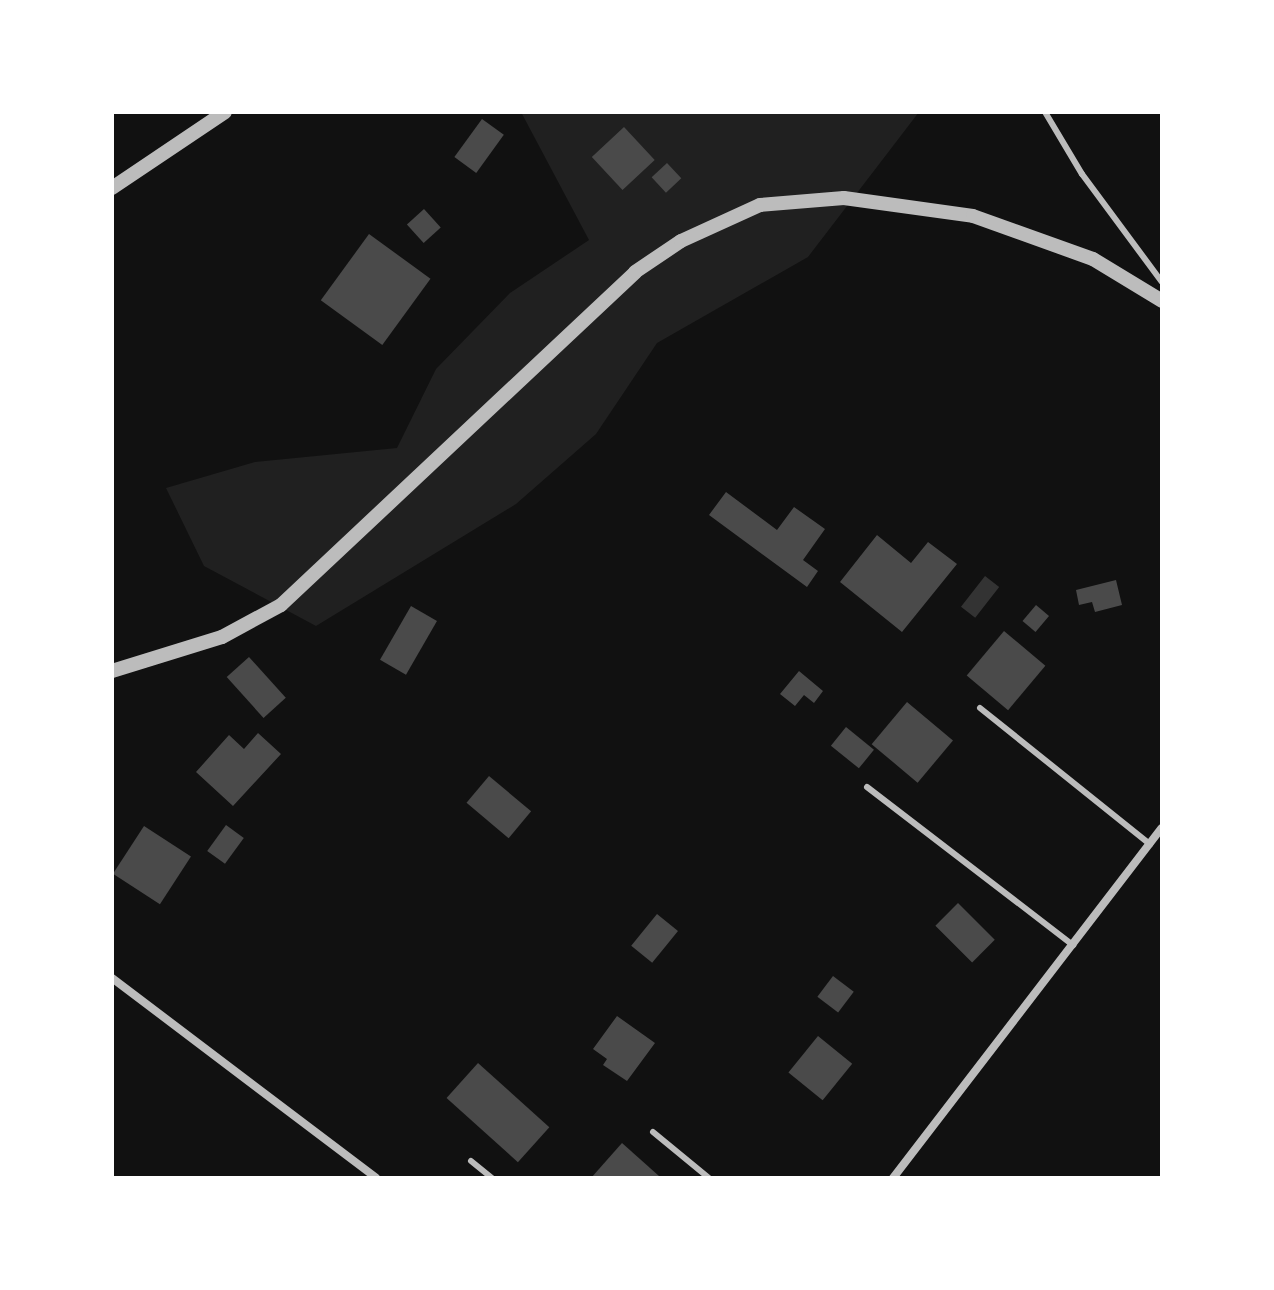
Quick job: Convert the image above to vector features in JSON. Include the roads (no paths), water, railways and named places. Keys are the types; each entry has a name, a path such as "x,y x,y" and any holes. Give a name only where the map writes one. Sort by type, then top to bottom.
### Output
{"street":[{"path":"112,188 225,112"},
{"path":"112,671 222,637 281,605 635,272 681,241 760,205 844,198 973,216 1093,259 1162,301"},
{"path":"893,1178 1162,828"},
{"path":"112,978 376,1178"}],"lane":[{"path":"1045,112 1082,174 1162,282"},
{"path":"980,708 1150,844"},
{"path":"867,787 1073,945"},
{"path":"653,1132 709,1178"},
{"path":"471,1161 492,1178"}]}
